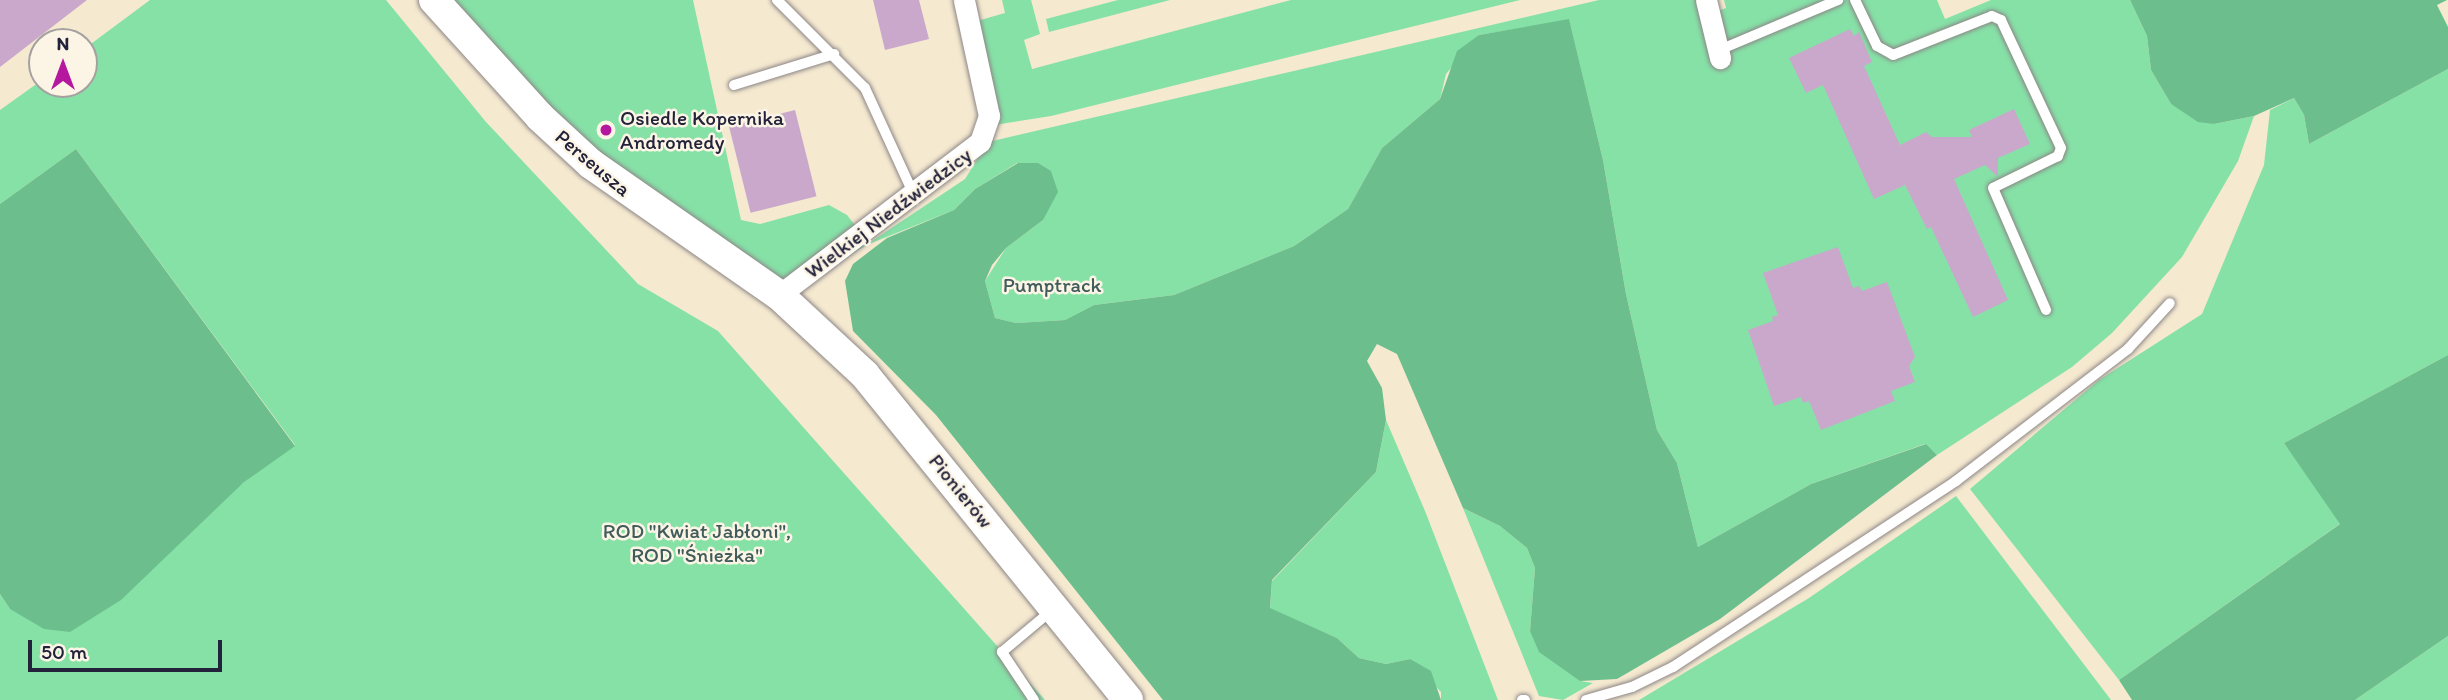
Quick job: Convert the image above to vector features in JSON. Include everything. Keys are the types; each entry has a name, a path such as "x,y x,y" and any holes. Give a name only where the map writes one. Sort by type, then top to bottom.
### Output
{"street":[{"name":"Perseusza","path":"434,0 540,117 582,156 626,192 779,295"},
{"name":"Wielkiej Niedźwiedzicy","path":"779,295 968,155 988,126 986,96 964,0"},
{"path":"1706,0 1720,58"},
{"name":"Pionierów","path":"779,295 892,404 1128,700"}],"lane":[{"path":"777,0 834,54 865,88 915,195"},
{"path":"1720,58 1724,48 1838,0"},
{"path":"1855,0 1877,46 1893,54 1992,16 2001,20 2061,148 2058,156 1993,188 2046,310"},
{"path":"734,85 834,54"},
{"path":"1586,700 1632,687 1673,667 1956,481 2128,349 2170,303"},
{"path":"1034,700 1002,652 1055,608"}],"green space":[{"name":"ROD \"Kwiat Jabłoni\", ROD \"Śnieżka\"","path":"150,0 386,0 486,122 638,284 718,331 1045,700 0,700 0,594 10,609 243,483 295,445 76,149 0,204 0,110 28,90 28,98 98,98 98,39"},
{"name":"Pumptrack","path":"434,0 693,0 741,220 760,224 829,205 847,215 869,243 965,179 988,142 1599,0 1698,0 1703,16 1726,8 1724,0 1937,0 1945,19 1991,0 2130,0 2147,36 2151,70 2171,104 2214,124 2254,116 2238,161 2182,257 2112,333 2072,367 1937,455 1925,444 1811,484 1698,547 1677,463 1657,430 1626,294 1603,160 1569,20 1479,35 1446,74 1440,99 1382,148 1348,209 1294,246 1174,295 1094,305 1065,320 1016,323 995,318 985,281 1006,248 1043,220 1017,163 975,189 954,210 869,244 779,295 665,219"},
{"path":"1002,0 1031,0 1040,34 1024,40 1032,69 1291,0 1520,0 1051,116 988,126 970,23 1005,13"},
{"path":"1118,0 1170,0 1049,32 1046,19"},
{"path":"2130,0 2447,0 2437,5 2448,27 2448,69 2309,144 2304,115 2294,98 2254,116 2214,124 2198,122 2171,104 2151,70 2147,36"},
{"path":"1569,19 1603,160 1626,294 1657,430 1677,463 1698,547 1811,484 1926,444 1937,455 1720,619 1617,679 1580,681 1539,652 1530,631 1535,568 1527,548 1500,526 1463,508 1397,354 1377,344 1367,361 1382,388 1386,420 1376,472 1272,580 1270,608 1337,638 1359,658 1386,664 1410,659 1431,671 1441,700 1163,700 936,415 853,331 845,281 853,264 887,238 954,210 975,189 1018,163 1038,163 1051,171 1058,192 1043,220 1006,248 992,265 985,281 995,318 1016,323 1065,320 1094,305 1174,295 1294,246 1348,209 1382,148 1440,99 1457,51 1479,35"},
{"path":"2448,69 2448,355 2284,443 2341,523 2119,680 1970,489 2099,380 2202,314 2264,165 2270,110 2294,98 2304,115 2309,144"},
{"path":"76,149 295,446 243,483 121,600 70,632 44,629 10,609 0,594 0,204"},
{"path":"2448,355 2448,636 2355,700 2132,700 2119,680 2340,524 2284,443"},
{"path":"1386,420 1425,511 1498,700 1441,700 1441,692 1410,659 1386,664 1359,658 1337,638 1270,609 1272,581 1376,472"},
{"path":"1956,496 2111,700 1639,700 1809,598"},
{"path":"1463,508 1500,526 1527,548 1535,568 1530,631 1580,681 1593,683 1563,700 1539,696"},
{"path":"2448,636 2448,700 2355,700"}],"building":[{"path":"0,0 87,0 51,28 28,28 28,45 0,67"},
{"path":"873,0 919,0 929,39 885,50"},
{"path":"1850,29 1854,36 1859,32 1872,62 1864,66 1900,145 1926,132 1932,137 1972,137 1969,130 2014,109 2030,144 1998,158 1998,177 1985,165 1954,179 2008,300 1973,317 1931,227 1927,229 1905,185 1874,199 1823,85 1806,93 1789,58"},
{"path":"795,110 817,196 751,213 729,126"},
{"path":"1838,247 1853,288 1859,286 1862,291 1887,282 1915,357 1909,366 1915,382 1891,391 1895,401 1821,430 1809,401 1803,403 1801,397 1774,406 1748,330 1773,321 1772,317 1778,315 1763,273"}],"place":[{"name":"Osiedle Kopernika Andromedy","path":"606,130"}]}
